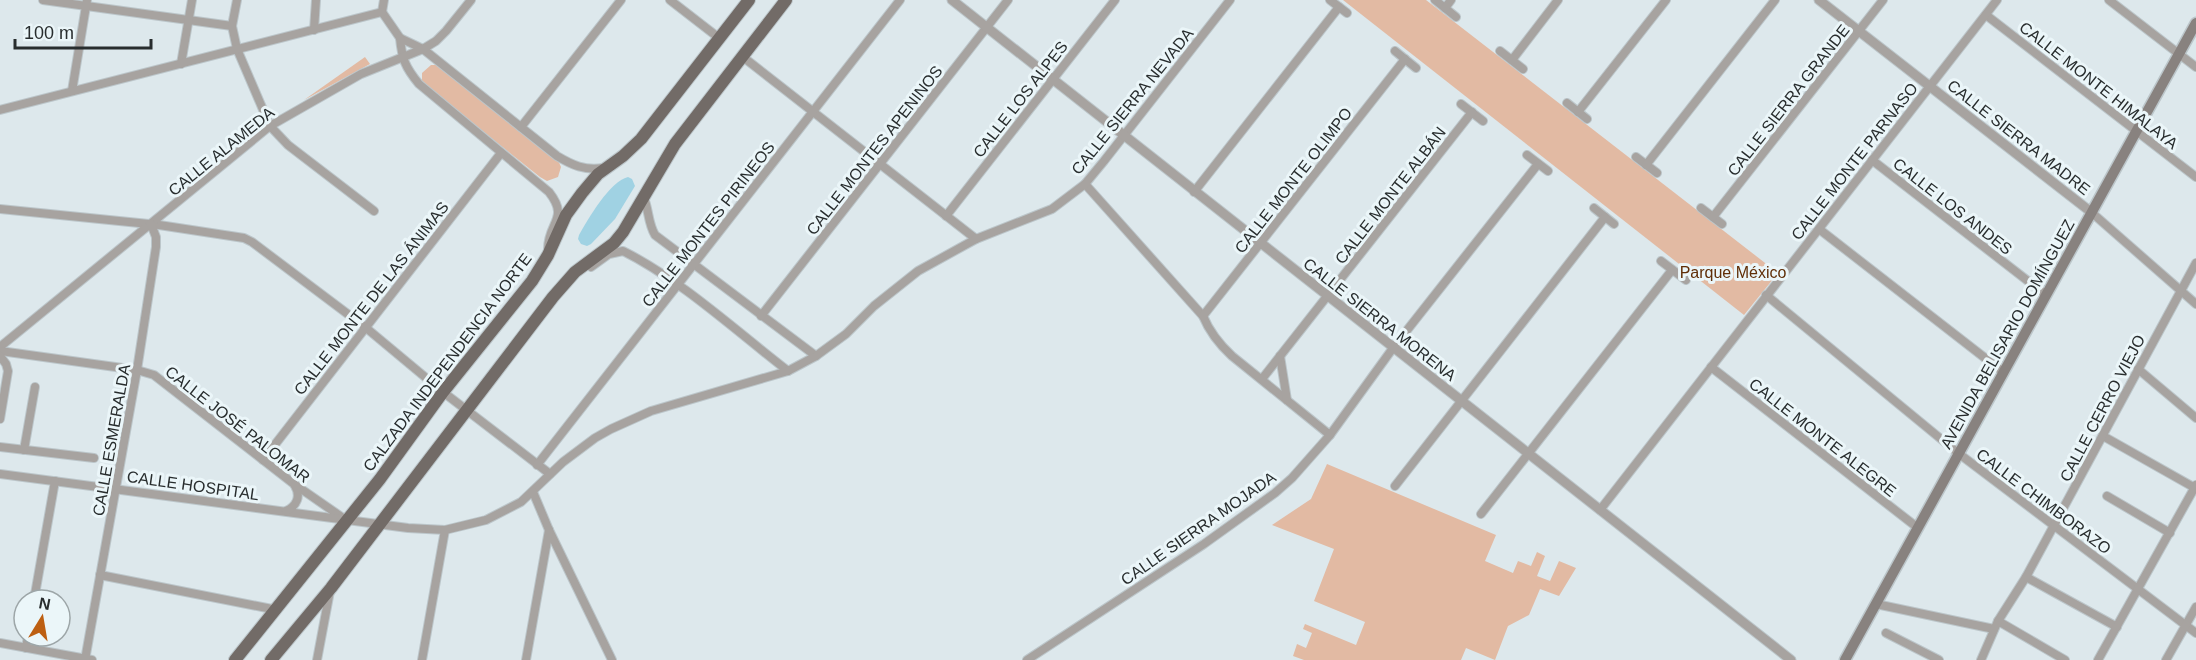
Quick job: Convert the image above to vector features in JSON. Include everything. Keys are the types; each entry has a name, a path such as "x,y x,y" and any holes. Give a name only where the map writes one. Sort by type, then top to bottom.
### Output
{"main road":[{"name":"CALZADA INDEPENDENCIA NORTE","path":"235,660 277,610 380,478 443,392 532,281 549,255 566,215 582,193 598,174 640,140 749,0"},
{"path":"271,660 331,588 553,297 575,272 614,243 644,198 675,144 786,0"},
{"name":"AVENIDA BELISARIO DOMÍNGUEZ","path":"1845,660 2196,23"}],"street":[{"path":"43,0 87,3 232,26"},
{"path":"181,64 192,0"},
{"path":"237,0 232,26 237,49 270,126 283,140 374,211"},
{"path":"314,30 316,0"},
{"path":"381,12 384,0"},
{"name":"CALLE ALAMEDA","path":"0,349 270,126 361,74 423,49 436,41 471,0"},
{"path":"521,127 621,0"},
{"path":"670,0 719,39"},
{"name":"CALLE MONTES PIRINEOS","path":"537,465 900,0"},
{"name":"CALLE SIERRA MORENA","path":"952,0 1791,660"},
{"name":"CALLE MONTES APENINOS","path":"761,316 1008,0"},
{"name":"CALLE LOS ALPES","path":"946,216 1115,0"},
{"name":"CALLE SIERRA NEVADA","path":"346,520 445,530 486,520 509,510 533,492 563,462 595,438 633,418 678,402 788,371 816,356 846,334 874,306 918,271 976,239 1052,208 1085,184 1230,0"},
{"path":"1330,0 1347,13"},
{"path":"1435,0 1456,17"},
{"path":"1445,8 1451,0"},
{"path":"1512,60 1558,0"},
{"path":"1578,112 1666,0"},
{"path":"1646,165 1775,0"},
{"name":"CALLE SIERRA MADRE","path":"1819,0 2091,212 2196,304"},
{"name":"CALLE SIERRA GRANDE","path":"1713,217 1883,0"},
{"name":"CALLE MONTE PARNASO","path":"1599,510 1997,0"},
{"path":"2109,0 2196,67"},
{"path":"72,91 87,3"},
{"path":"1194,192 1339,7"},
{"path":"0,110 381,12"},
{"path":"381,12 400,38 423,49 572,165 600,169 613,164"},
{"name":"CALLE MONTE HIMALAYA","path":"1986,15 2196,177"},
{"path":"400,38 402,58 408,71 419,84 549,192 558,204 559,214 548,239 549,255"},
{"path":"1395,51 1416,68"},
{"path":"1500,51 1523,69"},
{"path":"743,57 976,239"},
{"name":"CALLE MONTE OLIMPO","path":"1203,316 1405,59"},
{"path":"1567,103 1587,119"},
{"path":"1461,104 1483,121"},
{"name":"CALLE MONTE ALBÁN","path":"1262,380 1472,112"},
{"name":"CALLE MONTE DE LAS ÁNIMAS","path":"263,460 501,153"},
{"path":"1527,155 1548,171"},
{"path":"1636,157 1657,173"},
{"name":"CALLE LOS ANDES","path":"1872,160 2046,295"},
{"name":"CALLE SIERRA MOJADA","path":"1027,660 1204,544 1275,493 1330,435 1393,348 1538,164"},
{"path":"1085,184 1203,316 1209,331 1217,342 1330,435"},
{"path":"644,198 649,210 650,226 656,235 816,356"},
{"path":"1594,208 1614,224"},
{"path":"1701,208 1722,224"},
{"path":"0,209 151,224 244,238 365,327 443,392 550,474"},
{"path":"1395,486 1605,217"},
{"name":"CALLE ESMERALDA","path":"87,660 156,247 156,237 151,224"},
{"path":"1819,229 2003,372"},
{"path":"575,272 587,270 609,255 623,251 654,268 678,285 788,371"},
{"path":"1661,261 1686,280"},
{"name":"CALLE CERRO VIEJO","path":"1981,660 1996,625 2026,577 2196,263"},
{"path":"1481,514 1672,270"},
{"name":"CALLE CHIMBORAZO","path":"1766,295 1958,453 2196,633"},
{"name":"CALLE JOSÉ PALOMAR","path":"0,349 137,370 154,375 294,484 346,520"},
{"path":"0,356 8,371 0,419"},
{"path":"1280,356 1287,400"},
{"name":"CALLE MONTE ALEGRE","path":"1711,367 1918,528"},
{"path":"2139,369 2196,418"},
{"path":"24,450 35,387"},
{"path":"2098,660 2195,487 2103,436"},
{"path":"0,447 94,458"},
{"name":"CALLE HOSPITAL","path":"0,474 346,520"},
{"path":"36,588 55,481"},
{"path":"286,511 297,503 297,490 294,484"},
{"path":"533,492 612,660"},
{"path":"2107,496 2170,532"},
{"path":"422,660 445,530"},
{"path":"526,660 549,530"},
{"path":"100,575 277,610"},
{"path":"2026,577 2117,627"},
{"path":"317,660 331,588"},
{"path":"1876,604 1996,625 2065,660"},
{"path":"2166,660 2196,607"},
{"path":"1886,633 1939,660"},
{"path":"26,648 87,660"}],"green space":[{"name":"Parque México","path":"1343,0 1426,0 1778,273 1744,315"},
{"path":"365,57 370,64 304,100"},
{"path":"431,65 438,65 558,160 561,167 558,177 547,181 540,177 425,85 422,81 422,73"},
{"path":"1327,464 1496,535 1485,561 1513,573 1518,561 1531,566 1537,552 1545,556 1537,576 1550,581 1559,561 1576,568 1559,596 1540,589 1529,615 1508,626 1495,660 1466,648 1461,660 1304,660 1293,656 1297,644 1306,648 1312,633 1303,629 1305,624 1356,645 1365,622 1314,601 1334,549 1272,525 1311,499"}],"water":[{"path":"628,177 632,179 635,186 615,219 591,244 587,246 581,244 578,239 579,235 600,201 621,180"}]}
